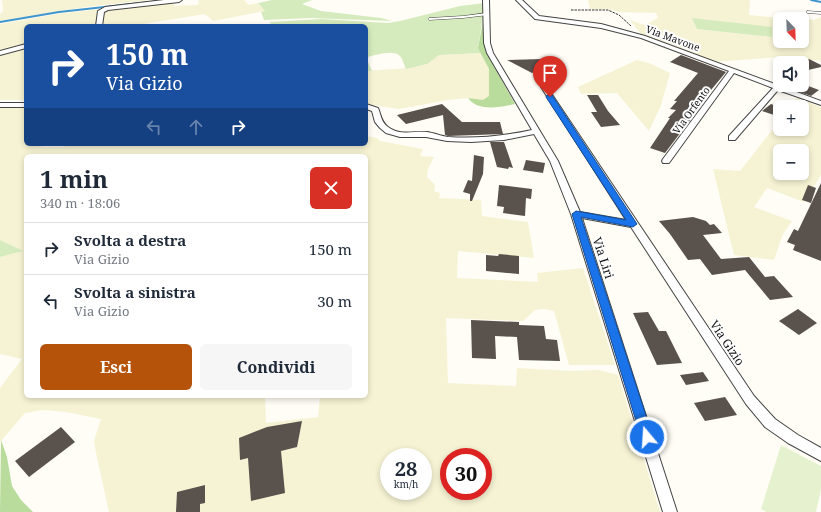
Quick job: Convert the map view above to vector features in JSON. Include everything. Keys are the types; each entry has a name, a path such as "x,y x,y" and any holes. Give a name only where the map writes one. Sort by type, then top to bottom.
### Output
{"street":[{"path":"99,24 101,11 107,8 179,0"},
{"name":"Via Liri","path":"486,0 487,43 490,53 554,161 576,214 670,512"},
{"name":"Via Mavone","path":"519,0 537,18 601,26 641,37 773,86"},
{"path":"0,53 24,47"},
{"name":"Via Orfento","path":"666,160 732,71"},
{"name":"Via Gizio","path":"544,87 750,400 770,423 793,439 821,455"},
{"path":"732,138 773,92"},
{"name":"Via Mavone","path":"791,92 821,103"},
{"path":"0,105 24,104"},
{"path":"368,107 375,110 377,121 388,130 402,135 431,135 448,139 473,140 498,138 537,130"},
{"path":"576,214 633,224"}],"lane":[{"path":"809,12 821,13"},
{"path":"429,19 463,18 487,14"},
{"path":"540,71 544,87"}],"path":[{"path":"572,10 614,12 641,37"}],"shaded area":[{"path":"2,0 152,0 86,7 0,21 0,14 3,11"},
{"path":"199,0 244,0 249,5 258,3 265,11 213,21 205,14 143,24 100,24 102,11 121,6 174,3 174,6 198,5"},
{"path":"588,0 750,0 749,15 773,17 773,48 809,48 809,19 814,20 821,17 821,61 809,60 809,56 773,56 773,58 713,62 643,37 630,20 645,25 658,18 656,13 619,12 608,9 590,9","holes":["772,27 771,37 697,29"]},
{"path":"102,9 99,12 97,24 24,24 24,100 0,100 0,24 63,13"},
{"path":"481,53 489,69 489,97 478,101 468,98 448,100 399,109 368,104 368,71 409,68 427,64 439,55"},
{"path":"637,60 649,63 670,73 661,105 649,131 617,93 581,94 578,87"},
{"path":"809,102 821,107 821,175 804,202 767,188 754,207 792,221 783,234 774,260 734,255 713,169 740,171 773,129 773,136 809,136"},
{"path":"24,105 24,146 368,146 368,136 377,138 380,141 423,149 420,156 434,157 428,169 427,177 435,185 434,191 440,193 439,198 481,200 482,216 528,222 534,258 458,251 457,278 538,282 537,273 583,268 615,365 569,365 554,311 544,309 535,310 523,321 446,318 448,383 516,386 517,368 570,371 599,370 618,375 660,512 109,512 94,441 101,419 66,412 43,410 25,413 0,442 0,388 22,359 0,354 0,257 22,251 0,240 0,106"}],"green space":[{"path":"272,0 312,0 302,4 321,11 381,18 392,21 311,18 264,20 261,12 265,11 258,3"},
{"path":"485,3 478,48 481,53 439,55 427,64 406,69 403,60 397,54 389,53 368,57 368,24 272,24 269,22 321,19 388,23 460,6"},
{"path":"484,16 486,52 515,104 496,107 483,107 472,102 468,98 483,100 489,96 489,69 478,48"},
{"path":"692,18 772,27 772,37 697,29"},
{"path":"368,62 372,71 368,71"},
{"path":"0,240 23,251 0,257"},
{"path":"1,440 7,457 12,486 21,500 33,512 0,512"},
{"path":"781,445 821,466 821,489 816,512 766,512 761,509"}],"building":[{"path":"681,55 726,72 701,102 703,103 665,153 650,148 670,118 668,118 676,110 670,109 677,101 674,101 698,73 670,62"},
{"path":"542,59 546,66 532,73 507,60"},
{"path":"809,59 821,65 821,67 809,70"},
{"path":"809,86 819,90 811,96 800,92 809,92"},
{"path":"587,95 598,95 608,111 620,125 601,127 591,112 597,112"},
{"path":"442,104 462,122 500,122 503,134 448,136 445,135 443,115 406,124 397,115"},
{"path":"771,104 773,105 773,115 762,111"},
{"path":"490,142 504,142 513,168 509,167 508,169 497,167"},
{"path":"474,155 484,157 483,174 472,201 470,201 470,194 463,192 468,180 472,181"},
{"path":"526,160 545,163 543,173 523,170"},
{"path":"821,183 821,261 793,250 795,245 787,242 794,229 798,231"},
{"path":"499,185 532,189 531,199 526,198 525,216 503,213 504,207 497,206"},
{"path":"808,185 816,188 811,203 802,200"},
{"path":"693,217 706,221 710,225 714,224 722,233 703,235 721,259 749,257 765,277 774,276 793,297 770,300 745,270 712,275 700,259 688,260 659,221"},
{"path":"499,254 519,256 519,274 486,271 486,255 498,256"},
{"path":"798,309 817,323 799,335 779,321"},
{"path":"648,312 659,331 666,331 682,363 657,365 633,313"},
{"path":"471,320 519,322 519,325 544,326 546,339 557,340 560,361 519,360 517,337 495,336 496,359 472,358"},
{"path":"703,372 709,381 686,385 680,375"},
{"path":"725,397 737,415 705,421 694,403"},
{"path":"302,421 297,447 281,451 285,493 251,501 248,458 240,460 239,438 267,427"},
{"path":"61,427 75,442 29,477 15,461"},
{"path":"205,485 205,503 200,504 200,512 176,512 177,492"}],"waterway":[{"path":"0,22 59,12 168,0"},
{"path":"811,0 821,2"}],"route":[{"path":"550,97 633,224 576,214 647,437"}]}
